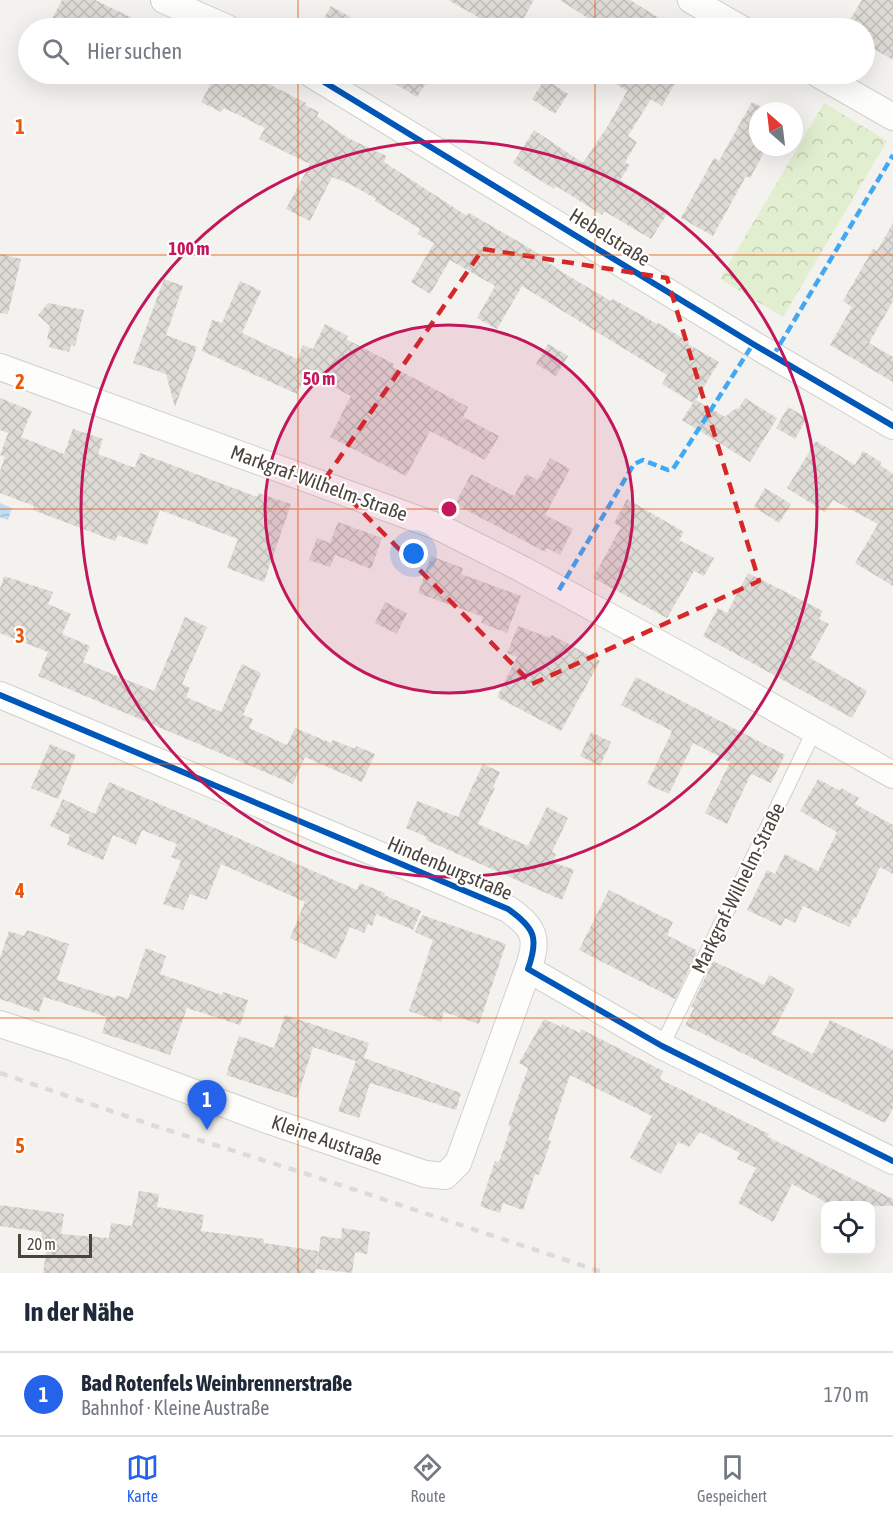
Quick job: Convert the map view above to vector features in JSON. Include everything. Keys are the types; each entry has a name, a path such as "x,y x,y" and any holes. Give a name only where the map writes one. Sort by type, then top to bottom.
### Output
{"street":[{"path":"164,0 204,18"},
{"path":"691,0 722,18"},
{"name":"Hebelstraße","path":"327,84 753,344 893,426"},
{"path":"835,84 893,117"},
{"name":"Markgraf-Wilhelm-Straße","path":"0,367 439,527 681,656 893,775"},
{"name":"Hindenburgstraße","path":"0,695 508,909 524,920 533,935 534,952 528,969"},
{"path":"528,969 662,1046 893,1161"},
{"name":"Kleine Austraße","path":"0,1024 74,1048 425,1174 445,1176 458,1163 528,969"}],"lane":[{"name":"Markgraf-Wilhelm-Straße","path":"662,1046 814,731"}],"highlighted area":[{"path":"483,249 667,278 759,581 532,684 327,476"}],"green space":[{"path":"824,103 887,141 783,317 720,279 793,156 803,156 803,139"}],"water":[{"path":"0,503 12,508 8,520 0,517"}],"building":[{"path":"62,0 95,0 132,18 52,18"},
{"path":"448,0 534,0 524,18 478,17"},
{"path":"560,0 630,0 659,18 588,18"},
{"path":"862,0 893,0 893,60 875,49 875,18 851,18"},
{"path":"331,6 352,18 324,18"},
{"path":"211,84 269,84 306,103 305,105 319,112 317,116 348,138 386,156 384,162 467,216 469,213 521,243 544,257 543,259 565,274 611,301 613,299 658,323 719,362 696,400 725,417 739,408 745,398 777,418 750,462 682,420 693,403 662,384 667,375 522,286 497,329 477,318 495,286 450,260 430,294 411,282 434,243 417,234 420,229 375,201 376,199 332,177 310,221 286,209 310,164 259,139 265,128 224,108 221,112 201,102"},
{"path":"396,84 425,84 417,97"},
{"path":"542,84 553,84 568,94 555,114 532,99"},
{"path":"616,84 674,84 662,106 651,99 628,136 637,142 625,162 630,165 620,180 669,211 651,239 604,211 602,215 556,186 554,189 513,163 534,130 583,163 609,124 627,91"},
{"path":"749,107 749,156 762,156 750,178 746,176 713,236 681,218 714,158 719,161"},
{"path":"893,223 893,301 869,343 893,357 893,382 830,345 852,307 843,301 873,249 877,251"},
{"path":"0,254 21,259 8,314 0,313"},
{"path":"164,279 183,286 166,335 197,347 175,407 166,374 133,363"},
{"path":"240,281 261,291 242,333 297,359 303,345 313,349 325,324 348,336 346,339 394,364 393,367 468,407 463,417 499,436 485,460 430,431 406,476 330,437 351,396 307,373 297,394 202,351 212,320 222,323"},
{"path":"48,303 84,310 75,346 71,345 69,352 49,347 51,340 47,339 50,326 38,315"},
{"path":"548,344 568,356 556,376 536,364"},
{"path":"0,398 32,411 21,437 64,454 73,429 103,439 98,454 132,467 135,467 140,453 257,497 258,493 291,504 264,582 227,568 238,539 160,510 147,545 118,535 115,541 33,510 34,506 0,493 0,471 5,457 0,455 8,433 0,430"},
{"path":"788,407 807,418 795,439 776,428"},
{"path":"816,441 855,465 863,451 881,462 880,465 893,474 893,586 855,563 878,524 833,500 825,512 787,488"},
{"path":"550,458 570,469 545,515 573,529 560,555 547,548 545,552 455,504 471,474 514,496 526,474 538,480"},
{"path":"765,488 791,504 779,523 754,507"},
{"path":"627,499 684,532 679,540 714,558 704,576 694,571 667,618 593,578 621,527 614,523"},
{"path":"338,522 382,538 371,569 335,555 330,567 309,560 317,538 330,543"},
{"path":"431,556 463,568 461,574 521,596 507,633 481,623 483,617 418,593"},
{"path":"748,573 823,611 819,619 829,624 810,658 867,691 852,718 703,636 718,608 727,613"},
{"path":"4,576 53,592 48,604 71,614 62,634 90,646 83,662 154,691 185,617 207,627 182,684 190,688 186,697 221,712 242,664 261,673 243,715 253,719 249,728 287,745 295,728 331,743 333,740 375,754 362,782 305,757 293,784 38,676 48,652 0,633 0,589"},
{"path":"385,602 407,613 397,634 375,623"},
{"path":"518,626 550,638 552,635 600,661 561,731 497,697 517,657 507,653"},
{"path":"636,677 785,755 771,783 751,774 727,824 705,813 730,762 693,743 669,794 647,784 672,731 621,705"},
{"path":"591,732 611,742 600,766 580,756"},
{"path":"50,744 76,755 58,799 31,788"},
{"path":"483,764 500,772 478,824 528,846 547,807 568,818 552,852 556,854 553,862 574,870 562,900 426,840 427,837 406,828 417,801 458,817"},
{"path":"818,779 859,798 855,804 893,825 893,874 880,867 856,918 854,917 849,927 803,906 795,923 785,918 781,926 747,910 767,870 775,874 785,854 818,871 837,832 800,811"},
{"path":"109,782 357,890 360,883 385,893 384,895 421,911 413,930 376,914 372,926 368,924 364,933 350,927 336,959 290,938 305,902 221,864 207,900 190,894 183,910 163,904 181,861 171,857 177,844 142,830 136,845 113,835 103,860 67,845 70,835 50,826 63,799 95,814"},
{"path":"609,890 673,922 667,935 696,950 697,953 675,999 579,950"},
{"path":"422,915 506,944 479,1024 444,1012 441,1022 409,1011 433,940 415,932"},
{"path":"27,930 69,944 57,980 115,998 116,995 128,999 146,948 166,956 160,974 222,995 223,992 248,1000 240,1025 187,1008 170,1055 102,1033 107,1017 44,997 39,1012 0,999 0,958 9,931 24,936"},
{"path":"713,961 764,985 769,975 795,989 772,1034 813,1054 830,1020 893,1050 893,1108 885,1123 685,1025"},
{"path":"285,1015 369,1043 364,1058 461,1093 456,1110 370,1083 359,1118 338,1111 356,1061 313,1047 297,1098 226,1075 239,1036 274,1048"},
{"path":"544,1019 561,1027 562,1024 580,1033 581,1029 663,1071 660,1079 769,1134 768,1137 893,1199 893,1206 875,1206 875,1201 824,1201 792,1184 773,1222 738,1203 756,1168 737,1159 740,1153 700,1132 689,1147 678,1142 661,1174 630,1158 652,1116 570,1075 548,1140 551,1141 539,1175 535,1174 523,1210 503,1203 500,1213 480,1206 495,1161 499,1162 511,1127 508,1126 528,1068 519,1063"},
{"path":"139,1191 159,1194 157,1207 204,1215 201,1231 264,1239 264,1243 318,1251 315,1273 43,1273 47,1246 40,1245 42,1232 0,1226 0,1205 64,1214 61,1234 109,1238 111,1223 132,1226"},
{"path":"342,1228 370,1232 367,1254 355,1252 352,1273 316,1269 321,1236 341,1239"}],"railway":[{"path":"0,1073 605,1273"}],"marked path":[{"path":"773,356 893,155"},
{"path":"559,590 634,464 643,460 668,470 673,469 753,344"}],"cycle path":[{"path":"327,84 753,344 893,426"},
{"path":"0,695 508,909 524,922 532,934 534,941 528,969 662,1046 893,1161"}],"place":[{"name":"Bad Rotenfels Weinbrennerstraße","path":"207,1130"}]}
